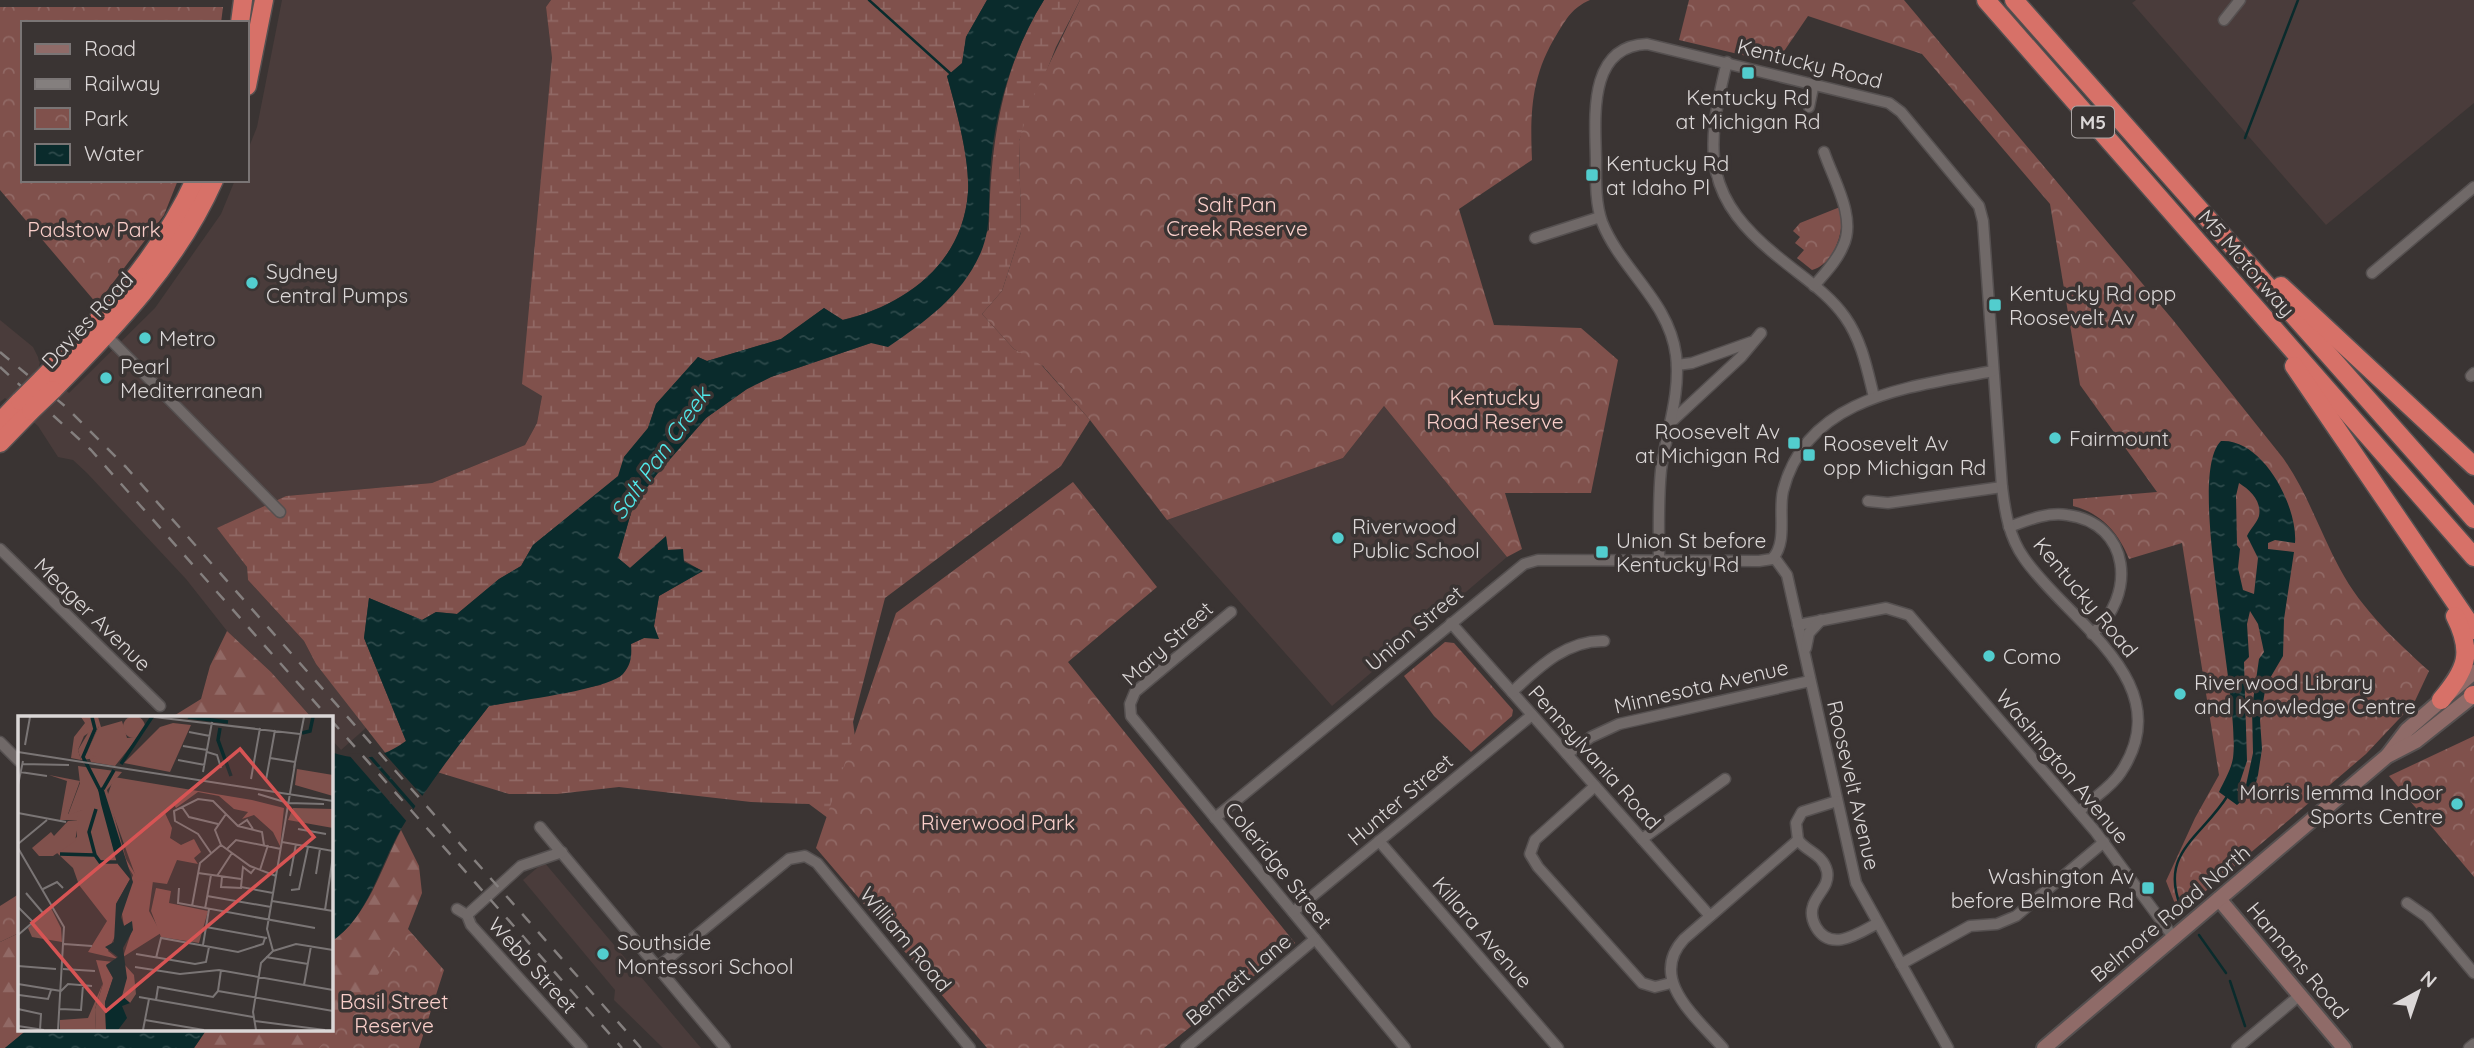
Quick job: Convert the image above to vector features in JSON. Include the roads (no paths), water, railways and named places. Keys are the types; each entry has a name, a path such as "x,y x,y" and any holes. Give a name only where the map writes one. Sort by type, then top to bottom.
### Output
{"highway":[{"path":"240,21 243,0"},
{"path":"248,81 264,0"},
{"name":"M5 Motorway","path":"1986,0 2474,557"},
{"name":"M5 Motorway","path":"2014,0 2474,519"},
{"name":"Davies Road","path":"101,329 148,261 194,182"},
{"name":"Davies Road","path":"0,443 26,406 173,254 213,182"},
{"path":"2180,188 2341,344 2474,466"},
{"path":"2200,244 2327,412 2474,630"},
{"name":"Davies Road","path":"0,422 26,406"},
{"path":"2421,554 2460,626 2467,654 2463,671 2441,700"}],"main road":[{"name":"Belmore Road North","path":"2387,756 2395,742 2474,672"},
{"name":"Belmore Road North","path":"2044,1048 2387,756 2416,741 2474,695"},
{"name":"Hannans Road","path":"2219,899 2344,1048"}],"street":[{"path":"2224,20 2240,0"},
{"name":"Kentucky Road","path":"1659,560 1661,472 1677,365 1673,340 1662,314 1615,245 1601,217 1595,111 1602,74 1612,58 1628,47 1647,44 1881,99 1895,107 1976,200 1983,221 2002,487 2009,527 2024,558 2122,667 2133,691 2138,713 2131,755 2120,774 2079,812"},
{"path":"1727,62 1713,123 1712,154 1718,182 1755,238 1838,308 1853,329 1862,351 1874,397"},
{"path":"1809,107 1814,83"},
{"path":"1814,286 1839,254 1847,237 1844,208 1824,152"},
{"path":"2372,273 2474,187"},
{"path":"1535,238 1601,217"},
{"path":"101,329 280,512"},
{"path":"1670,423 1741,357 1761,333"},
{"path":"1677,365 1692,363 1751,342"},
{"path":"1774,557 1780,546 1783,489 1801,450 1832,418 1874,397 1993,370"},
{"path":"1868,500 1888,503 2002,487"},
{"path":"2009,527 2038,517 2066,515 2095,526 2109,540 2119,560 2122,588 2112,613 2092,634"},
{"name":"Meager Avenue","path":"0,549 160,706"},
{"name":"Union Street","path":"1215,818 1518,567 1530,561 1759,561 1774,557"},
{"name":"Roosevelt Avenue","path":"1774,557 1787,575 1856,883 1948,1048"},
{"name":"Washington Avenue","path":"1798,625 1886,608 1909,615 2104,842 2174,938"},
{"name":"Mary Street","path":"1130,704 1142,686 1231,612"},
{"path":"1805,655 1809,633 1822,620"},
{"name":"Pennsylvania Road","path":"1451,623 1710,916"},
{"path":"1512,692 1560,653 1585,642 1604,641"},
{"name":"Minnesota Avenue","path":"1567,754 1591,737 1619,724 1810,681"},
{"name":"Coleridge Street","path":"1130,704 1135,722 1405,1048"},
{"name":"Hunter Street","path":"1293,912 1532,715"},
{"path":"0,742 18,760"},
{"path":"1642,839 1724,779"},
{"path":"1595,786 1535,840 1530,854 1538,867 1642,983 1655,987 1671,983"},
{"path":"1837,801 1802,812 1796,823 1798,840 1818,856 1826,867 1827,883 1812,909 1813,922 1821,934 1835,940 1844,940 1878,923"},
{"path":"540,827 725,1048"},
{"path":"1723,1048 1680,999 1671,983 1671,963 1675,950 1798,840"},
{"name":"Killara Avenue","path":"1379,841 1558,1048"},
{"path":"1901,964 1970,926 1997,924 2016,916 2104,842"},
{"path":"467,915 521,866 562,852"},
{"name":"William Road","path":"658,967 789,859 810,857 971,1048"},
{"path":"2407,903 2427,917 2474,973"},
{"name":"Webb Street","path":"457,909 467,915 471,925 582,1048"},
{"name":"Bennett Lane","path":"1188,1047 1315,939"},
{"path":"2237,1048 2300,995"},
{"path":"2469,1048 2474,1044"}],"water":[{"name":"Salt Pan Creek","path":"987,0 1044,0 1023,40 1006,83 992,150 987,233 981,252 964,282 942,306 888,347 871,343 771,377 747,389 706,418 633,506 618,558 630,568 666,536 668,550 683,549 684,562 703,571 659,596 654,626 659,639 644,638 631,644 628,667 614,680 581,690 489,706 411,813 355,919 332,941 332,752 351,757 370,757 388,752 406,741 364,638 369,598 422,620 436,612 457,614 499,579 521,566 533,545 618,476 624,457 648,428 656,404 698,357 707,361 781,339 824,308 843,320 866,313 909,292 927,277 943,260 964,217 968,192 967,165 947,76 962,63 966,37"},
{"path":"2221,441 2236,443 2251,451 2275,477 2291,511 2294,528 2295,543 2275,540 2268,543 2268,549 2294,552 2284,619 2283,656 2266,685 2260,720 2262,749 2254,790 2237,805 2219,792 2233,758 2233,728 2211,540 2209,497 2212,462","holes":["2239,483 2254,496 2259,506 2258,519 2247,536 2258,558 2254,594 2243,590 2238,568 2240,549 2237,545 2236,496","2250,611 2258,624 2264,652 2259,659 2252,708 2253,753 2246,785 2237,791 2247,761 2244,662 2249,657 2247,624"]},
{"path":"27,1030 206,1030 194,1048 5,1048"}],"waterway":[{"path":"869,0 951,74"},
{"path":"2245,138 2298,0"},
{"path":"2183,912 2176,892 2178,861 2185,848 2228,795"},
{"path":"2199,935 2226,973"},
{"path":"2230,981 2245,1026"}],"railway":[{"path":"0,352 66,407 126,467 641,1048"},
{"path":"0,367 91,450 327,716"},
{"path":"332,721 622,1048"}],"place":[{"name":"Kentucky Rd at Michigan Rd","path":"1748,73"},
{"name":"Kentucky Rd at Idaho Pl","path":"1592,175"},
{"name":"Sydney Central Pumps","path":"252,283"},
{"name":"Kentucky Rd opp Roosevelt Av","path":"1995,305"},
{"name":"Metro","path":"145,338"},
{"name":"Pearl Mediterranean","path":"106,378"},
{"name":"Fairmount","path":"2055,438"},
{"name":"Roosevelt Av at Michigan Rd","path":"1794,443"},
{"name":"Roosevelt Av opp Michigan Rd","path":"1809,455"},
{"name":"Riverwood Public School","path":"1338,538"},
{"name":"Union St before Kentucky Rd","path":"1602,552"},
{"name":"Como","path":"1989,656"},
{"name":"Riverwood Library and Knowledge Centre","path":"2180,694"},
{"name":"Morris Iemma Indoor Sports Centre","path":"2457,804"},
{"name":"Washington Av before Belmore Rd","path":"2148,888"},
{"name":"Southside Montessori School","path":"603,954"}],"park label":[{"name":"Salt Pan Creek Reserve","path":"1237,216"},
{"name":"Padstow Park","path":"94,229"},
{"name":"Kentucky Road Reserve","path":"1495,409"},
{"name":"Riverwood Park","path":"998,822"},
{"name":"Basil Street Reserve","path":"394,1013"}]}
